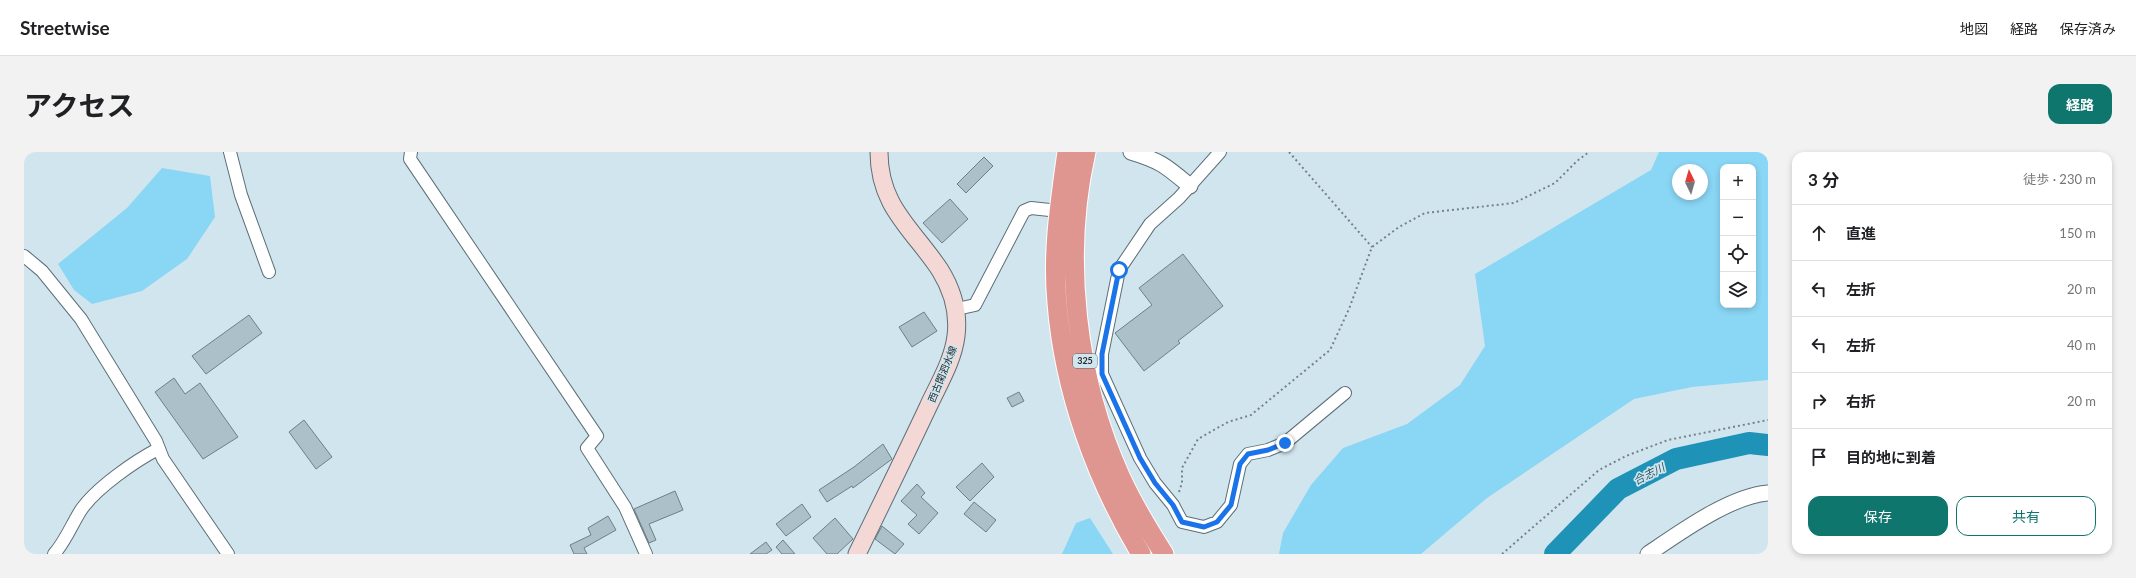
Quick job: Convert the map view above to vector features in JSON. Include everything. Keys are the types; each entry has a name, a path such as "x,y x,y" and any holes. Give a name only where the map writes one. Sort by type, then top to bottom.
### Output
{"highway":[{"name":"325","path":"1067,152 1059,211 1057,303 1068,377 1102,479 1126,529 1141,554"},
{"name":"325","path":"1086,152 1078,186 1075,235 1075,280 1082,346 1089,383 1100,422 1121,478 1146,526 1164,554"}],"main road":[{"name":"西古閑泗水線","path":"857,554 943,374 956,337 957,309 948,284 939,269 891,205 884,187 878,152"}],"street":[{"path":"230,152 241,196 269,272"},
{"path":"411,152 410,159 597,436 587,448 625,507 646,554"},
{"path":"1131,152 1155,159 1167,166 1190,186"},
{"path":"1220,152 1190,186 1150,224 1119,270 1102,354 1102,374 1140,458 1155,483 1173,505 1182,522 1204,527 1217,522 1231,505 1240,464 1248,454 1268,450 1285,443 1345,393"},
{"path":"957,309 975,305 1024,211 1031,208 1059,211"},
{"path":"24,256 42,271 81,319 149,428 163,459 228,554"},
{"path":"54,554 82,509 95,494 143,457 158,449"},
{"path":"1648,554 1705,516 1736,502 1768,492"}],"path":[{"path":"1289,152 1372,247"},
{"path":"1173,505 1182,483 1182,468 1198,439 1228,422 1251,415 1330,350 1350,309 1372,247 1399,227 1425,213 1514,203 1555,183 1577,161 1589,152"},
{"path":"1502,554 1599,470 1626,456 1668,440 1768,420"}],"shaded area":[{"path":"1659,152 1768,152 1768,380 1692,387 1634,399 1487,498 1421,554 1279,554 1283,533 1311,485 1343,448 1407,424 1460,385 1485,346 1475,274 1651,170"},
{"path":"162,168 210,176 215,217 187,259 142,291 92,304 74,290 58,264 127,208"},
{"path":"1090,518 1113,554 1062,554 1076,523"}],"building":[{"path":"984,157 993,166 966,193 957,184"},
{"path":"950,199 968,219 942,243 923,223"},
{"path":"1183,254 1223,306 1178,341 1180,343 1144,371 1115,333 1152,305 1139,288"},
{"path":"924,312 937,331 912,347 899,327"},
{"path":"249,315 262,333 206,374 192,356"},
{"path":"174,378 185,394 200,383 238,437 203,459 155,392"},
{"path":"1019,392 1024,401 1012,407 1007,398"},
{"path":"304,420 332,457 316,469 289,432"},
{"path":"883,444 892,459 853,488 852,486 827,502 819,490 854,467"},
{"path":"982,463 994,477 970,501 956,487"},
{"path":"917,484 925,493 921,497 938,513 919,534 908,524 917,515 901,501"},
{"path":"675,491 683,510 649,524 656,540 649,543 634,509"},
{"path":"974,502 996,520 986,532 964,514"},
{"path":"802,504 811,517 786,536 776,524"},
{"path":"608,516 616,530 584,548 587,554 574,554 570,545 591,535 588,528"},
{"path":"835,518 853,539 837,554 827,554 813,538"},
{"path":"882,526 904,544 895,554 875,539"},
{"path":"783,540 795,554 782,554 776,547"},
{"path":"766,542 772,550 766,554 750,554"}],"waterway":[{"name":"合志川","path":"1555,554 1618,489 1676,459 1749,443 1768,445"}],"route":[{"path":"1119,270 1102,354 1102,374 1140,458 1155,483 1173,505 1182,522 1204,527 1217,522 1231,505 1240,464 1248,454 1268,450 1285,443"}]}
